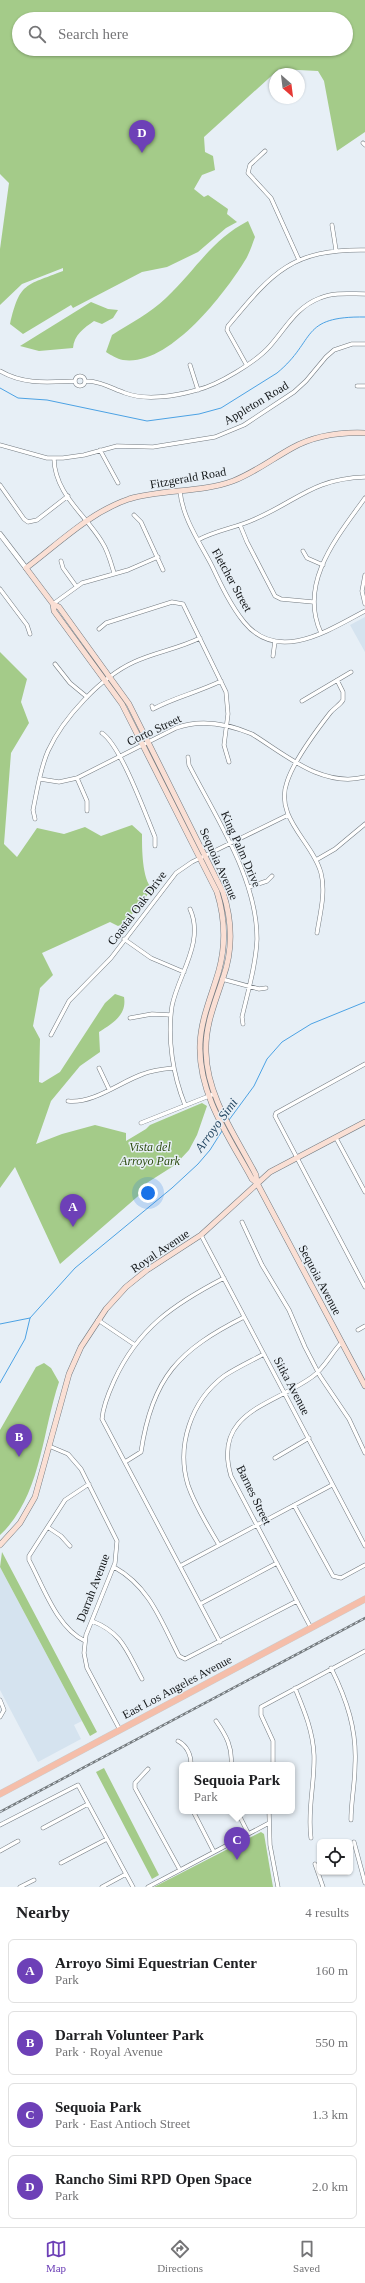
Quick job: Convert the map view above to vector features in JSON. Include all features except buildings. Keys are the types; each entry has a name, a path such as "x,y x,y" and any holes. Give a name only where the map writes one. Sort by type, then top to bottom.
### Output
{"main road":[{"name":"Fitzgerald Road","path":"26,568 87,521 107,508 128,500 233,481 307,442 337,434 365,433"},
{"name":"Sequoia Avenue","path":"26,568 52,604 59,607 129,704 146,743 203,857 223,892 229,920 229,953 223,980 211,1013 206,1043 211,1095 219,1105 256,1175 257,1183 365,1386"},
{"name":"Sequoia Avenue","path":"203,857 216,892 223,921 223,952 217,978 203,1020 200,1044 200,1064 216,1112 252,1179 257,1183"},
{"name":"Royal Avenue","path":"0,1545 20,1523 31,1505 42,1474 69,1374 81,1347 98,1320 116,1298 137,1278 201,1235 270,1172 365,1122"},
{"name":"East Los Angeles Avenue","path":"0,1794 365,1599"}],"street":[{"path":"265,151 250,165 248,173 270,198 299,260"},
{"path":"332,225 336,250"},
{"path":"246,364 228,334 228,326 266,281 281,269 315,254 336,250 365,250"},
{"path":"0,371 14,377 34,382 75,381 80,376 85,381 96,381 125,393 140,396 198,390 216,383 269,348 290,319 308,304 331,295 365,294"},
{"name":"Appleton Road","path":"0,445 54,459 84,456 117,446 153,447 202,440 228,433 294,392 334,350 352,344 365,344"},
{"path":"190,365 198,390"},
{"path":"75,381 76,384 81,386 85,381"},
{"path":"357,386 365,386"},
{"path":"100,450 118,484"},
{"path":"54,459 57,479 106,547 114,573"},
{"path":"198,540 217,531 240,525 264,515 301,493 321,484 350,478 365,477"},
{"path":"0,485 24,519 28,522 37,520 68,496"},
{"name":"Fletcher Street","path":"180,491 183,508 198,540 244,622 257,634 275,641 298,642 321,633 365,611"},
{"path":"321,633 314,617 313,602 322,565 330,547 365,498"},
{"path":"134,515 141,522 163,570"},
{"path":"240,525 247,542 275,596 281,599 313,602"},
{"name":"Sequoia Avenue","path":"0,534 26,568"},
{"path":"303,551 307,558 322,565"},
{"path":"52,604 76,586 114,573 128,570 158,557"},
{"path":"61,561 63,568 76,586"},
{"path":"365,575 362,591 365,604"},
{"path":"0,590 27,625 30,634"},
{"path":"99,629 106,624 177,601 184,606 221,681 228,703 224,745 229,762"},
{"path":"35,819 33,810 45,759 52,742 86,697 132,662 146,656 176,649 200,638"},
{"path":"273,656 275,641"},
{"path":"55,664 70,683 86,697"},
{"path":"302,701 351,672"},
{"path":"317,933 323,885 316,860 288,815 284,792 286,782 297,762 325,720 343,700 343,692 337,680"},
{"path":"152,706 153,709 170,700 198,692 221,681"},
{"name":"Corto Street","path":"40,779 59,782 77,778 176,728 189,724 205,723 226,726 252,734 317,774 328,778 346,780 365,778"},
{"path":"102,733 109,738 120,757 156,837 155,846"},
{"name":"King Palm Drive","path":"188,757 189,765 229,843 249,887 255,914 257,940 242,1017 243,1024"},
{"path":"77,778 87,801 86,811"},
{"name":"Coastal Oak Drive","path":"51,1035 69,1001 106,964 170,879 185,866 288,815"},
{"path":"316,860 335,849 365,824"},
{"path":"249,887 267,881 272,876"},
{"path":"185,1105 173,1068 171,1015 175,996 193,945 193,920 190,909"},
{"path":"124,939 151,958 184,972"},
{"path":"217,978 249,986 266,988"},
{"path":"130,1018 152,1014 171,1015"},
{"path":"365,1064 276,1113 275,1116 365,1287"},
{"path":"99,1068 109,1089"},
{"path":"68,1101 74,1102 90,1098 144,1074 173,1068"},
{"path":"140,1123 211,1095"},
{"path":"336,1138 365,1192"},
{"path":"242,1222 262,1265 289,1310 304,1347 349,1419 365,1453"},
{"name":"Sitka Avenue","path":"201,1235 365,1546"},
{"path":"220,1642 103,1422 103,1416 118,1371 135,1345 153,1325 172,1308 224,1278"},
{"path":"125,1462 141,1452 146,1423 152,1403 162,1383 174,1366 202,1340 244,1317"},
{"path":"98,1320 135,1345"},
{"path":"358,1330 365,1326"},
{"name":"Barnes Street","path":"311,1628 231,1476 228,1459 230,1441 237,1424 250,1411 285,1393 319,1372 342,1342"},
{"path":"219,1545 188,1485 184,1462 185,1439 198,1405 214,1385 235,1370 264,1354"},
{"path":"275,1458 309,1438"},
{"name":"Darrah Avenue","path":"49,1446 72,1458 89,1484 117,1541 117,1556 114,1567 85,1641 84,1653 87,1668 120,1730"},
{"path":"85,1641 72,1635 63,1625 29,1560 30,1553 49,1528 64,1500 89,1484"},
{"path":"180,1566 332,1484"},
{"path":"294,1505 333,1576 341,1578 365,1565"},
{"path":"49,1528 61,1536 70,1546"},
{"path":"200,1604 277,1563"},
{"path":"114,1567 132,1579 145,1592 179,1656 185,1659 297,1601"},
{"path":"92,1621 105,1626 117,1635 142,1679"},
{"path":"273,1762 273,1741 260,1710 264,1704 365,1651"},
{"path":"331,1668 350,1710 354,1736 355,1765 351,1800 352,1820"},
{"path":"295,1688 308,1718 314,1746 314,1766 309,1808 311,1838"},
{"path":"0,1700 4,1707 2,1716"},
{"path":"216,1721 230,1744 232,1753 231,1762"},
{"path":"178,1741 184,1745 189,1752 191,1762"},
{"path":"148,1769 135,1783 135,1788 180,1870"},
{"path":"0,1825 78,1785 133,1887"},
{"path":"43,1828 88,1804"},
{"path":"195,1814 214,1852"},
{"path":"238,1814 248,1833"},
{"path":"269,1814 271,1851 278,1887"},
{"path":"148,1887 269,1823"},
{"path":"61,1863 107,1839"},
{"path":"0,1851 18,1842"},
{"path":"354,1842 365,1883"},
{"path":"316,1864 323,1887"},
{"path":"102,1887 126,1874"},
{"path":"20,1887 34,1880"}],"shaded area":[{"path":"365,617 365,652 350,625"},
{"path":"0,1567 82,1721 74,1725 81,1739 38,1762 0,1690"}],"green space":[{"path":"0,0 365,0 365,132 337,151 324,81 318,71 305,70 305,68 269,68 269,78 204,137 205,152 213,156 215,170 202,175 194,189 204,197 208,195 228,209 227,214 237,222 226,228 198,252 167,267 142,272 73,308 71,305 23,334 10,324 17,300 21,293 32,283 63,271 63,268 22,284 0,305 0,249 9,183 0,174"},
{"path":"248,221 255,237 247,256 235,276 208,310 176,341 158,352 140,359 123,360 106,352 112,335 140,318 166,298 213,247 224,237"},
{"path":"91,302 108,309 118,310 113,318 102,324 94,321 83,329 75,339 73,348 39,351 20,346"},
{"name":"Vista del Arroyo Park","path":"0,652 27,679 21,702 29,723 11,753 4,844 17,857 37,828 64,834 85,827 101,836 132,825 142,834 144,871 152,889 125,923 118,926 110,922 42,953 53,975 40,988 33,1026 40,1039 39,1082 42,1083 60,1072 105,1003 115,994 124,997 124,1003 121,1014 118,1018 99,1032 100,1052 80,1066 51,1101 36,1144 62,1134 95,1125 126,1133 126,1141 150,1125 202,1103 207,1106 197,1135 189,1150 175,1165 142,1186 144,1191 60,1264 15,1167 0,1188"},
{"path":"44,1363 51,1368 59,1382 32,1483 14,1520 0,1535 0,1430 36,1367"},
{"path":"2,1552 97,1732 90,1736 0,1567"},
{"path":"104,1768 159,1875 152,1879 96,1772"},
{"path":"261,1832 264,1834 273,1887 154,1887"}],"waterway":[{"path":"0,388 18,398 47,400 147,421 199,414 221,408 277,373 290,361 311,332 319,326 329,321 344,318 365,317"},
{"name":"Arroyo Simi","path":"229,1120 254,1086 267,1059 282,1042 311,1024 365,1002"},
{"name":"Arroyo Simi","path":"0,1383 25,1339 30,1318 75,1268 172,1188 198,1164 210,1150 222,1131"},
{"path":"0,1324 30,1318"}],"railway":[{"path":"0,1812 365,1618"}],"place":[{"name":"Rancho Simi RPD Open Space","path":"142,153"},
{"name":"Arroyo Simi Equestrian Center","path":"73,1227"},
{"name":"Darrah Volunteer Park","path":"19,1457"},
{"name":"Sequoia Park","path":"237,1860"}]}
